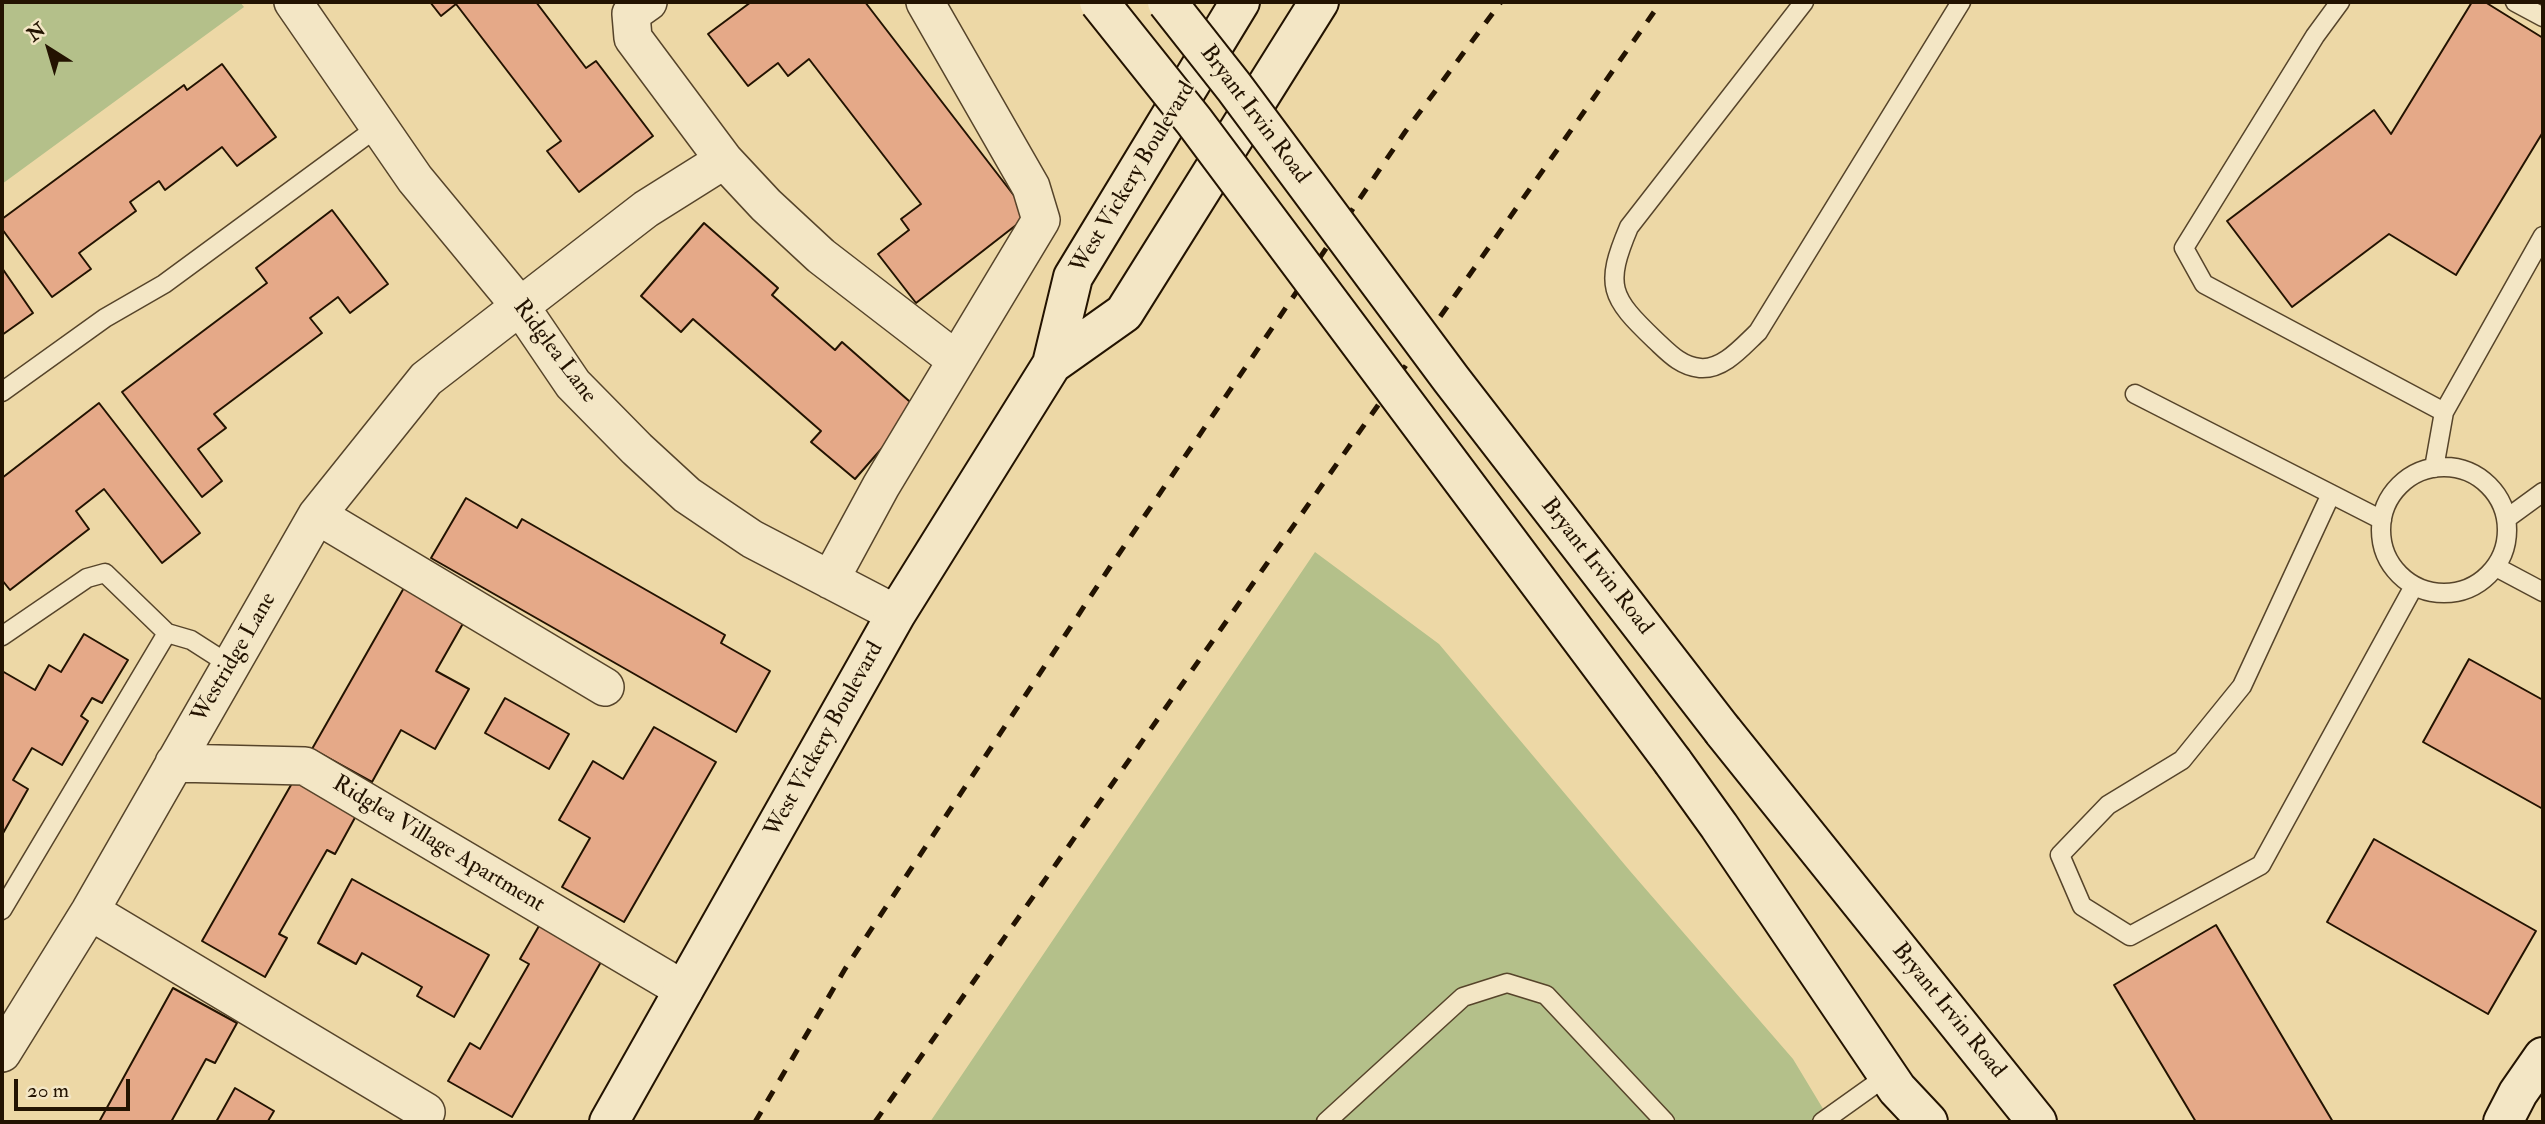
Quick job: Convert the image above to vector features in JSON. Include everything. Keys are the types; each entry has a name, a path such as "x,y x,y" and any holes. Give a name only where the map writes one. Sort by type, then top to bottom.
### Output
{"main road":[{"path":"1099,2 1202,132 1673,762 1719,826 1899,1095 1928,1122"},
{"name":"Bryant Irvin Road","path":"1167,2 1234,87 1460,390 1723,731 2038,1122"},
{"name":"West Vickery Boulevard","path":"609,1122 896,614 1052,364 1073,277 1240,2"},
{"name":"West Vickery Boulevard","path":"1052,364 1124,313 1319,2"},
{"path":"2503,1122 2518,1093 2543,1057"}],"street":[{"name":"Ridglea Lane","path":"293,2 415,178 520,306 573,384 637,449 687,495 752,539 896,614"},
{"path":"648,2 631,14 633,38 724,160 765,205 821,256 956,360"},
{"path":"830,580 881,486 1041,220 1031,187 925,2"},
{"name":"Westridge Lane","path":"2,1053 90,911 317,515 426,379 646,209 724,160"},
{"path":"317,515 605,687"},
{"name":"Ridglea Village Apartment","path":"174,763 305,766 684,990"},
{"path":"90,911 426,1112"}],"lane":[{"path":"1804,2 1629,228 1618,255 1614,273 1616,292 1623,309 1679,362 1701,369 1728,360 1758,332 1961,2"},
{"path":"2340,2 2315,37 2185,248 2204,284 2444,412"},
{"path":"2515,2 2543,17"},
{"path":"2,392 105,318 164,284 379,126"},
{"path":"2434,468 2444,412 2543,236"},
{"path":"2135,394 2382,520"},
{"path":"2449,467 2470,472 2487,483 2500,500 2506,519 2506,539 2496,567 2469,588 2449,593 2428,592 2414,586 2393,568 2384,550 2381,529 2384,508 2394,490 2410,476 2434,468 2449,467"},
{"path":"2506,519 2543,492"},
{"path":"2331,494 2242,686 2182,760 2108,805 2060,855 2082,906 2130,936 2261,865 2414,586"},
{"path":"2496,567 2543,592"},
{"path":"2,635 87,578 105,573 167,633 191,640 230,666"},
{"path":"2,910 167,633"},
{"path":"1326,1122 1463,997 1507,983 1546,995 1665,1122"},
{"path":"1822,1122 1899,1095"}],"green space":[{"path":"2,2 240,2 244,7 2,184"},
{"path":"1315,552 1439,644 1793,1059 1831,1122 930,1122"}],"building":[{"path":"430,2 536,2 586,68 596,61 653,136 579,192 547,151 561,141 456,4 441,16"},
{"path":"751,2 865,2 1029,215 916,303 878,254 909,230 901,219 921,204 809,59 788,76 778,63 748,86 708,34"},
{"path":"2472,2 2485,2 2543,38 2543,132 2456,275 2389,234 2292,307 2227,221 2374,110 2391,134"},
{"path":"222,64 276,137 237,166 222,147 165,190 159,181 130,202 136,211 79,253 91,269 52,297 2,229 2,219 184,85 187,90"},
{"path":"332,210 388,284 350,313 338,297 310,318 322,333 214,414 226,428 198,449 222,481 202,497 122,392 267,283 256,268"},
{"path":"704,223 778,288 772,295 835,350 842,342 917,408 855,479 811,442 821,431 693,319 681,332 641,296"},
{"path":"2,268 33,313 2,335"},
{"path":"99,403 200,533 162,563 104,489 76,511 89,529 10,590 2,580 2,478"},
{"path":"466,498 517,528 522,519 725,635 721,643 770,671 736,732 431,558"},
{"path":"405,586 465,620 436,671 469,689 435,749 401,730 372,782 312,749"},
{"path":"84,634 128,660 102,703 92,698 81,716 88,721 62,765 32,748 13,780 28,789 2,835 2,671 35,690 49,665 61,672"},
{"path":"2469,659 2543,700 2543,809 2423,742"},
{"path":"505,698 569,734 549,769 485,733"},
{"path":"654,727 716,762 624,922 562,887 590,838 559,820 593,761 623,779"},
{"path":"295,778 357,814 335,854 327,850 279,934 287,938 265,977 202,941"},
{"path":"2374,839 2536,931 2488,1014 2327,922"},
{"path":"352,879 489,955 454,1017 417,996 422,987 362,953 356,964 318,943"},
{"path":"543,919 605,955 512,1117 448,1081 470,1043 480,1049 529,964 520,959"},
{"path":"2216,925 2333,1122 2196,1122 2114,985"},
{"path":"173,988 237,1023 215,1063 206,1059 171,1122 99,1122"},
{"path":"235,1088 274,1111 268,1121 271,1122 216,1122"}],"railway":[{"path":"755,1122 845,969 1110,567 1405,132 1501,2"},
{"path":"875,1122 1661,2"}]}
